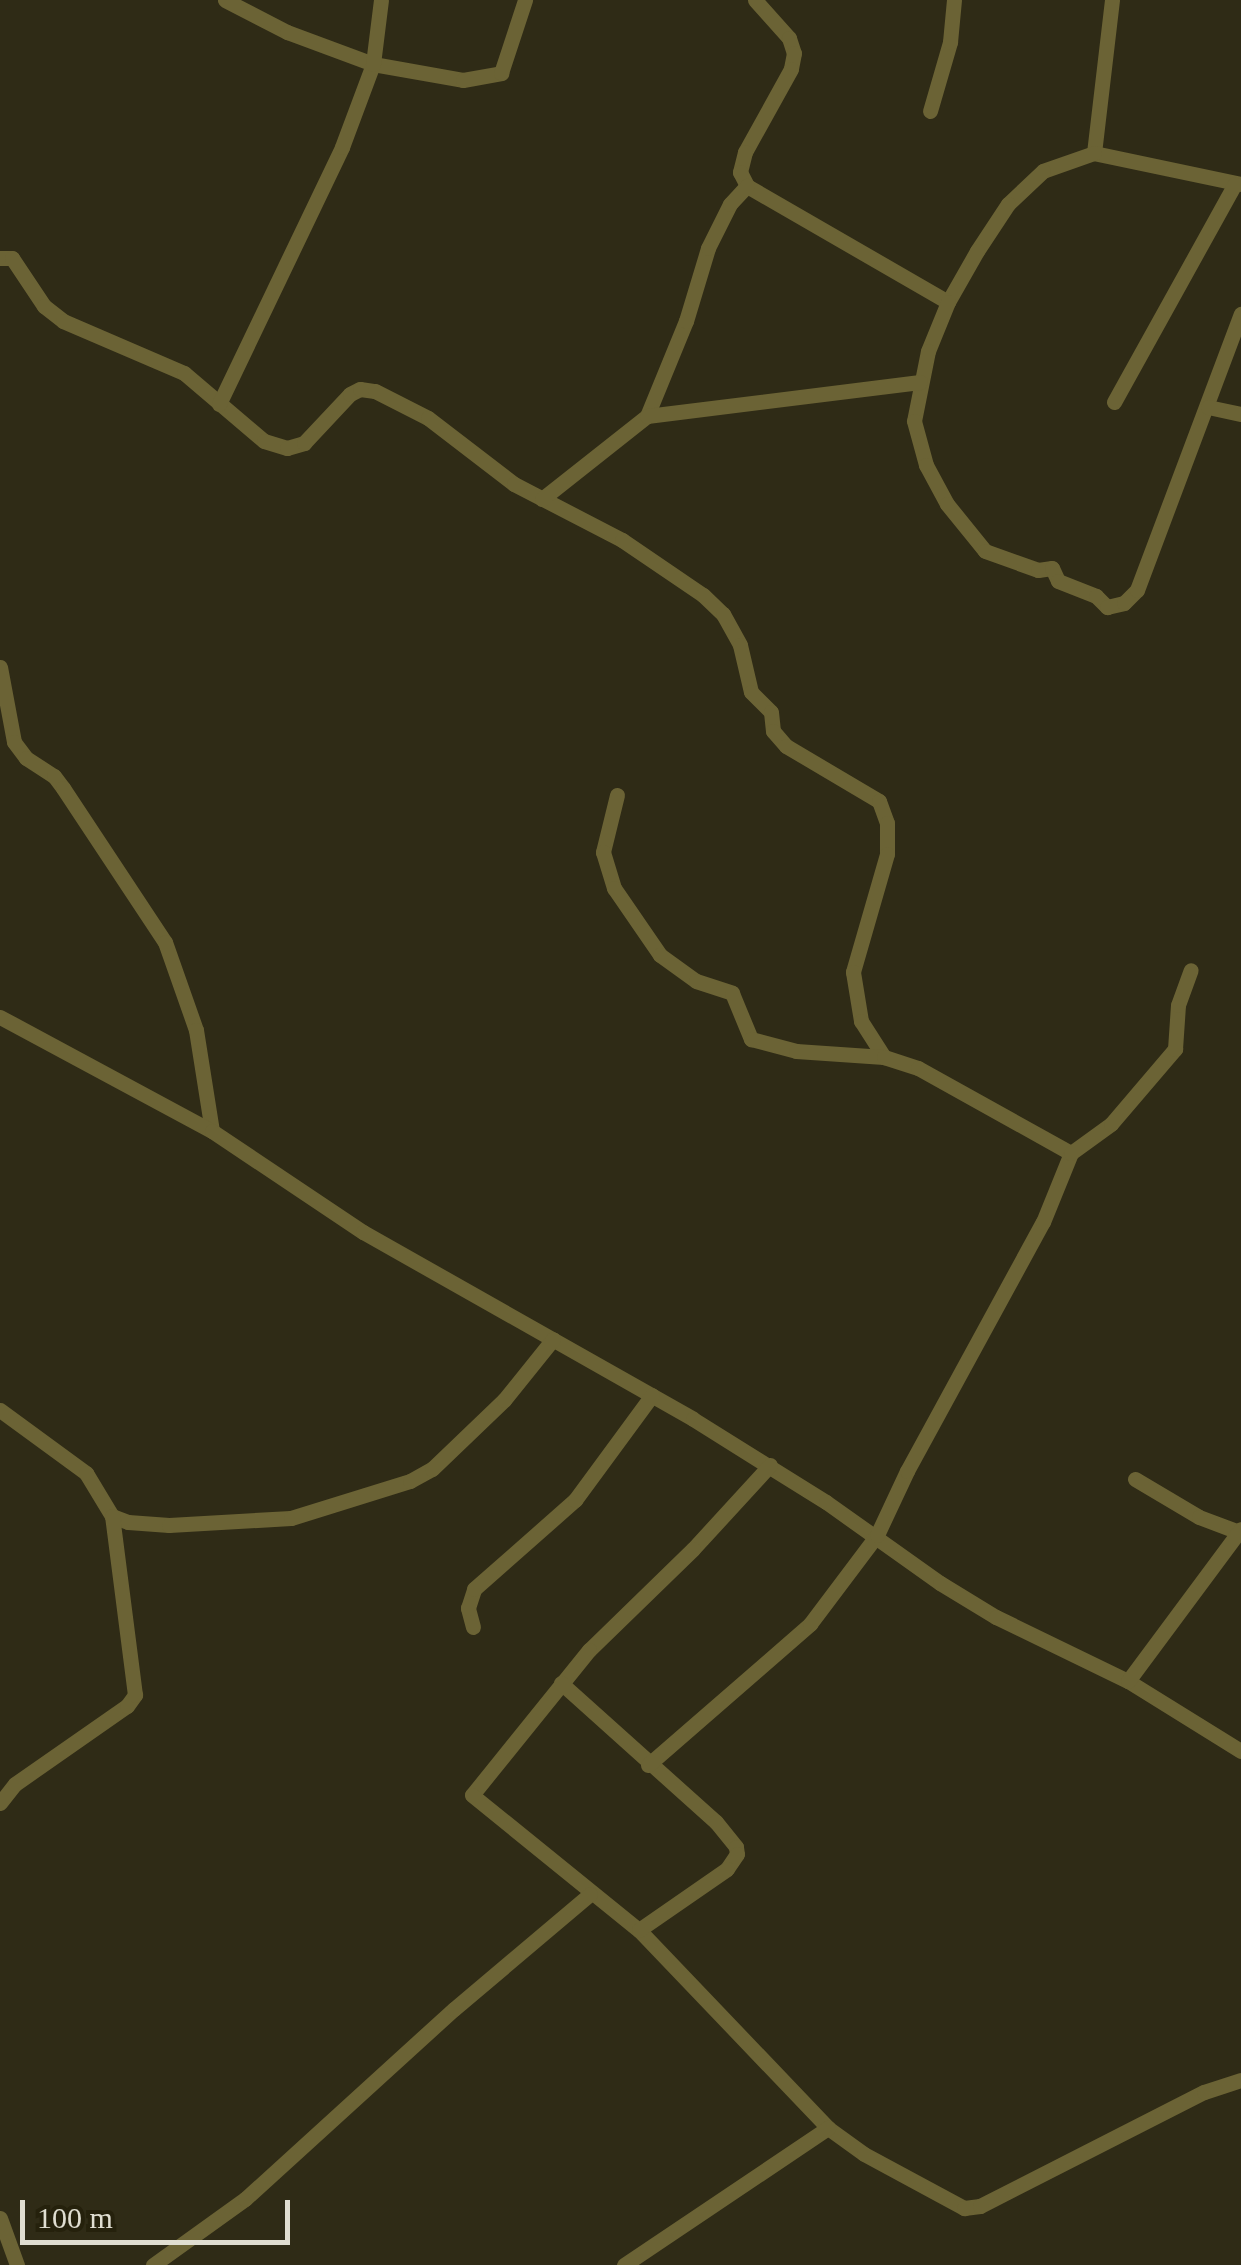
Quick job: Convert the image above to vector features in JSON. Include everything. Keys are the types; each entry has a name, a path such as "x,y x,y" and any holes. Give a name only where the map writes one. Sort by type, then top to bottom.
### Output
{"street":[{"path":"226,0 286,32 373,64 463,80 502,73 525,0"},
{"path":"219,404 342,147 373,64 381,0"},
{"path":"754,0 788,38 794,53 792,69 745,152 740,172 747,186 948,302"},
{"path":"930,111 950,42 954,0"},
{"path":"1094,153 1112,0"},
{"path":"1114,402 1238,184 1094,153 1043,172 1008,204 948,302 920,382 914,421 926,466 984,552 1038,570 1052,568 1058,581 1096,596 1107,607 1124,603 1137,590 1241,314"},
{"path":"542,499 647,416 686,321 708,248 730,204 747,186"},
{"path":"0,258 12,258 44,306 63,321 184,373 264,442 287,448 310,438 350,394 360,389 376,390 428,418 514,484 622,540 703,595 722,614 740,645 751,692 771,712 773,730 786,746 879,801 887,822 888,854 853,972 861,1022 884,1058"},
{"path":"647,416 920,382"},
{"path":"1208,407 1241,414"},
{"path":"0,667 14,742 26,758 54,776 165,942 196,1030 212,1132"},
{"path":"618,795 607,828 606,870 634,922 660,955 696,981 732,994 751,1039 796,1051 884,1058 918,1068 1071,1153"},
{"path":"648,1765 810,1624 878,1536 907,1471 1043,1222 1071,1153 1111,1124 1175,1049 1178,1005 1190,970"},
{"path":"0,1016 212,1132 363,1232 770,1465 878,1536 940,1583 996,1617 1128,1681 1241,1751"},
{"path":"112,1516 158,1525 291,1518 410,1480 432,1469 476,1429 554,1339"},
{"path":"473,1627 468,1608 474,1589 575,1500 652,1394"},
{"path":"0,1410 86,1473 112,1516 135,1695 127,1706 15,1784 0,1803"},
{"path":"770,1465 561,1683 472,1795 639,1930 828,2128 864,2154 971,2209 1204,2092 1241,2080"},
{"path":"1128,1681 1240,1531 1199,1517 1135,1479"},
{"path":"561,1683 716,1822 731,1838 737,1854 726,1868 639,1930"},
{"path":"153,2265 245,2199 454,2010 590,1894"},
{"path":"624,2265 828,2128"},
{"path":"0,2218 17,2265"}]}
